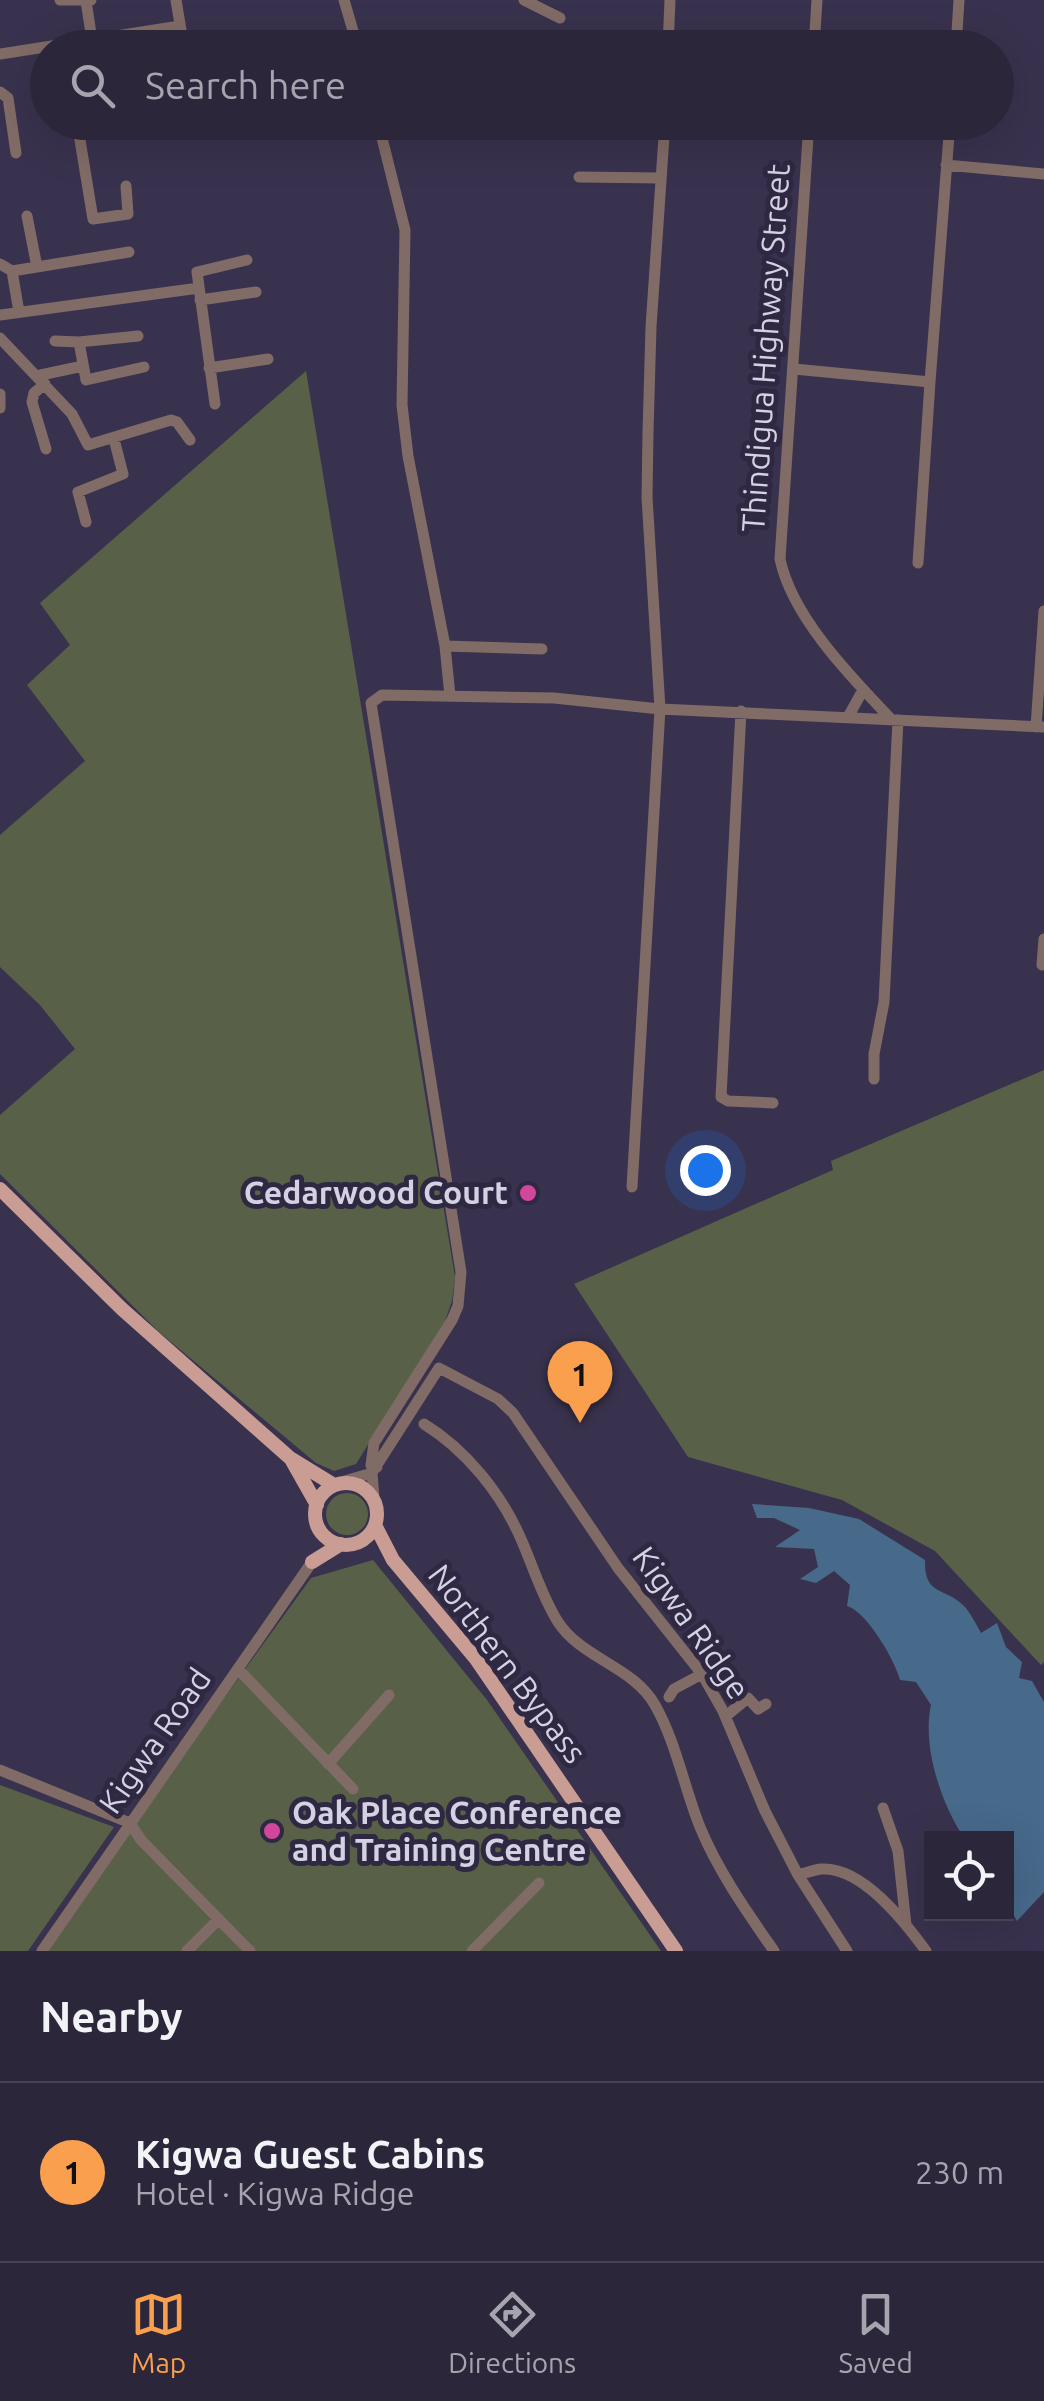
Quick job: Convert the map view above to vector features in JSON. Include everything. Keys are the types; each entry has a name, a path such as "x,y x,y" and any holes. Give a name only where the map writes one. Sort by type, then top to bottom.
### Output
{"main road":[{"path":"0,1188 122,1309 290,1458 336,1484 356,1484 374,1498 375,1525 361,1541"},
{"path":"290,1458 317,1505"},
{"path":"336,1484 323,1492 316,1518 327,1538 341,1544"},
{"path":"375,1525 393,1560"},
{"path":"312,1562 320,1530"},
{"path":"312,1562 341,1544 361,1541 393,1560"},
{"name":"Northern Bypass","path":"393,1560 476,1660 676,1951"}],"street":[{"path":"60,0 88,1 87,30"},
{"path":"176,0 181,30"},
{"path":"344,0 353,30"},
{"path":"524,0 560,18"},
{"path":"669,30 670,0"},
{"path":"815,30 817,0"},
{"path":"957,30 959,0"},
{"path":"154,30 180,26"},
{"path":"0,54 30,50"},
{"path":"0,92 8,98 16,153"},
{"path":"80,140 93,219 128,214 126,186"},
{"path":"383,140 406,230 402,405 408,456 445,646 450,696"},
{"path":"632,1186 660,709 648,464 650,328 664,140"},
{"name":"Thindigua Highway Street","path":"809,140 780,559 790,594 862,690 895,720"},
{"path":"918,563 948,140"},
{"path":"946,165 1044,174"},
{"path":"579,177 661,178"},
{"path":"27,216 37,267"},
{"path":"20,312 6,267 37,267 129,252"},
{"path":"215,404 199,294 200,268 247,260"},
{"path":"0,314 256,292"},
{"path":"55,341 138,336"},
{"path":"0,338 72,414 86,444 174,420 190,440"},
{"path":"79,342 87,381 144,367"},
{"path":"209,368 268,359"},
{"path":"46,449 32,402 34,393 40,380 82,366"},
{"path":"794,369 930,382"},
{"path":"0,394 0,408"},
{"path":"86,522 78,492 124,474 114,439"},
{"path":"374,1498 374,1470 369,1461 374,1443 452,1320 458,1306 461,1272 371,703 382,695 554,698 660,709 1040,727 1044,611"},
{"path":"445,646 542,649"},
{"path":"848,717 862,690"},
{"path":"741,711 721,1098 773,1103"},
{"path":"874,1079 874,1054 884,1002 895,720"},
{"path":"1042,965 1044,939"},
{"name":"Kigwa Ridge","path":"374,1470 439,1368 498,1399 513,1412 618,1568 702,1674 726,1716 765,1811 798,1875 846,1951"},
{"path":"424,1424 460,1450 498,1499 520,1535 566,1634 628,1676 656,1706 702,1832 774,1951"},
{"path":"336,1484 374,1470"},
{"name":"Kigwa Road","path":"42,1951 312,1562"},
{"path":"238,1669 353,1790"},
{"path":"656,1706 670,1697 674,1689 702,1674"},
{"path":"328,1764 389,1695"},
{"path":"726,1716 748,1698 759,1709 766,1704"},
{"path":"0,1770 130,1824 250,1951"},
{"path":"883,1808 898,1851 906,1925"},
{"path":"798,1875 820,1869 844,1874 883,1899 926,1951"},
{"path":"472,1951 539,1883"},
{"path":"187,1951 219,1919"}],"green space":[{"path":"306,371 455,1277 445,1321 356,1464 334,1471 316,1463 159,1332 0,1174 0,1115 75,1049 40,1005 0,967 0,835 85,761 27,685 70,645 40,603"},
{"path":"1044,1070 1041,1665 935,1551 842,1500 688,1457 574,1284 833,1170 831,1161"},
{"path":"347,1493 362,1499 368,1514 362,1529 347,1535 332,1529 326,1514 332,1499"},
{"path":"373,1560 487,1700 661,1951 41,1951 311,1578"},
{"path":"0,1785 114,1827 28,1951 0,1951"}],"water":[{"path":"752,1504 809,1508 859,1519 925,1560 928,1580 963,1605 981,1633 997,1623 1006,1647 1022,1662 1019,1678 1032,1681 1044,1702 1044,1892 1017,1921 1014,1831 960,1831 941,1792 931,1756 931,1705 916,1682 900,1680 879,1637 863,1617 847,1606 850,1585 834,1571 816,1583 800,1579 818,1567 814,1549 775,1547 800,1530 774,1518 757,1518"}],"place":[{"name":"Cedarwood Court","path":"528,1193"},
{"name":"Kigwa Guest Cabins","path":"580,1423"},
{"name":"Oak Place Conference and Training Centre","path":"272,1831"}]}
